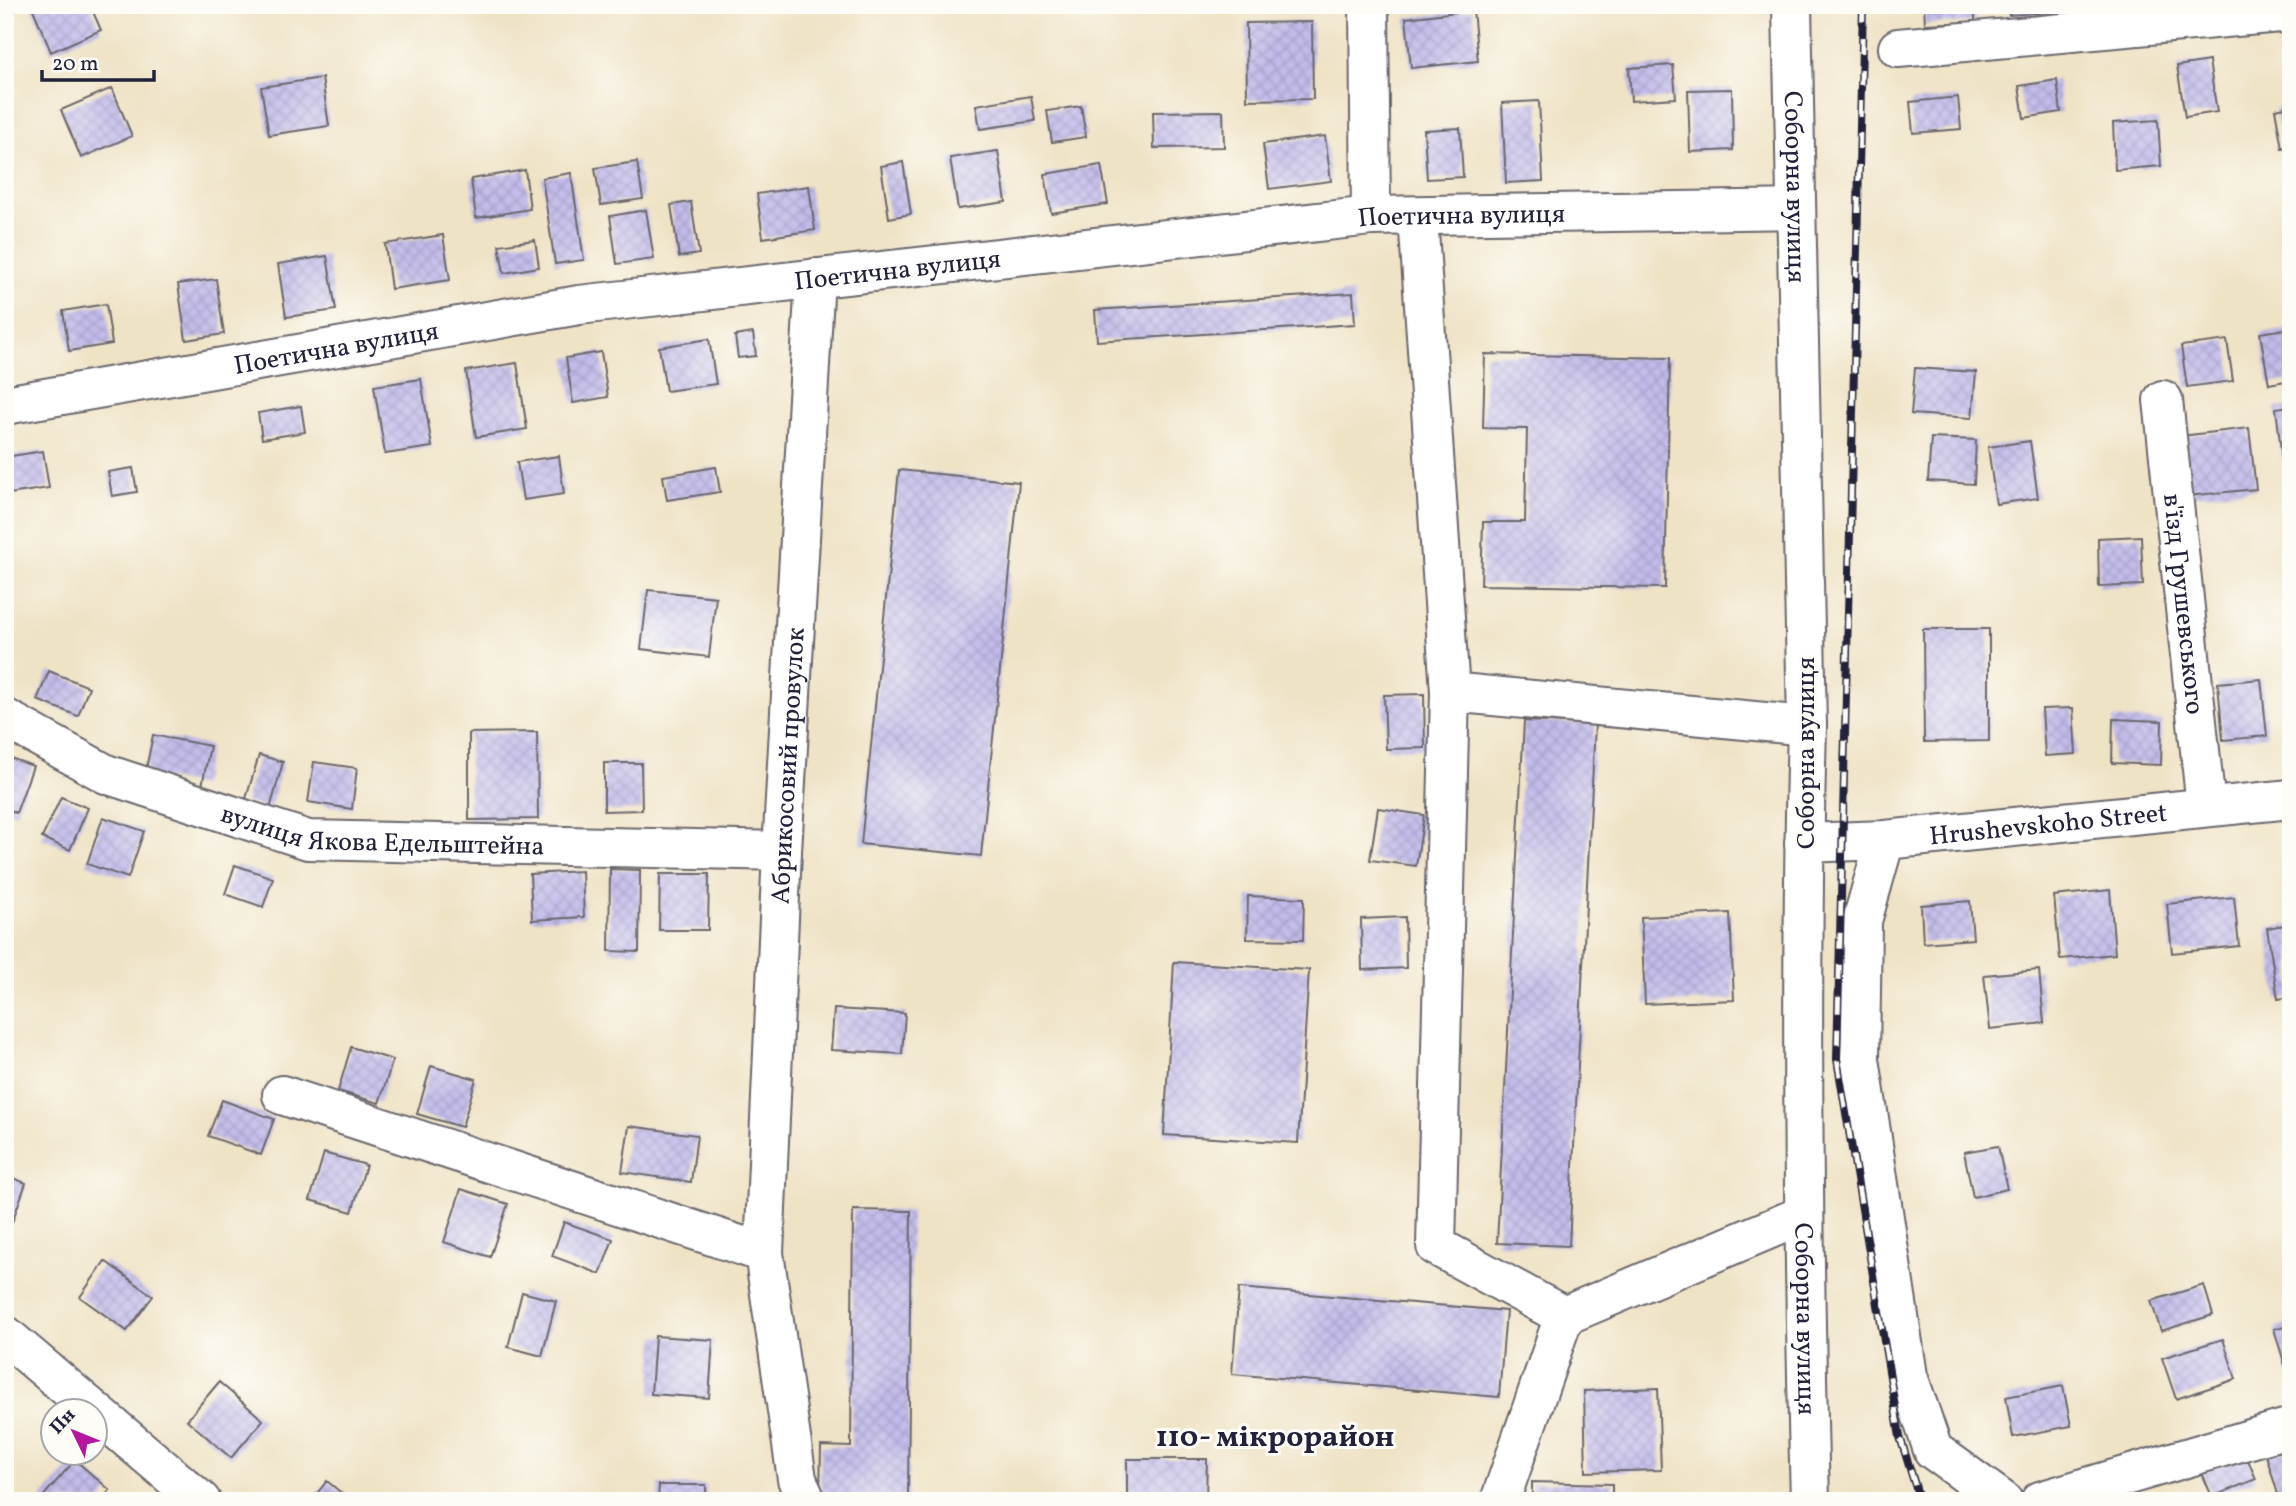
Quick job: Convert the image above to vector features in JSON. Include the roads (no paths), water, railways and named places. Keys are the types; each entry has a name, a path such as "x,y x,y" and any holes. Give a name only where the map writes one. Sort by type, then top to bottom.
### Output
{"street":[{"path":"1369,5 1371,216"},
{"name":"Соборна вулиця","path":"1792,5 1807,726 1803,1215 1810,1501"},
{"path":"1898,48 2291,12"},
{"name":"Поетична вулиця","path":"5,405 579,305 1371,216 1796,209"},
{"path":"1418,216 1450,692 1436,1246 1564,1316"},
{"name":"Абрикосовий провулок","path":"806,1501 797,1479 764,1253 782,851 815,278"},
{"name":"в'їзд Грушевського","path":"2163,400 2206,807"},
{"path":"1450,692 1807,726"},
{"name":"вулиця Якова Едельштейна","path":"5,718 107,774 307,840 782,851"},
{"name":"Hrushevskoho Street","path":"1804,843 1885,840 2291,799"},
{"path":"1885,840 1862,921 1860,1059 1908,1376 1933,1450 2003,1501"},
{"path":"282,1095 764,1253"},
{"path":"1500,1501 1564,1316 1803,1215"},
{"path":"5,1335 201,1501"},
{"path":"2040,1501 2291,1427"}],"railway":[{"path":"1863,5 1837,1059 1900,1437 1920,1501"}],"district":[{"name":"110- мікрорайон","path":"1275,1436"}]}
